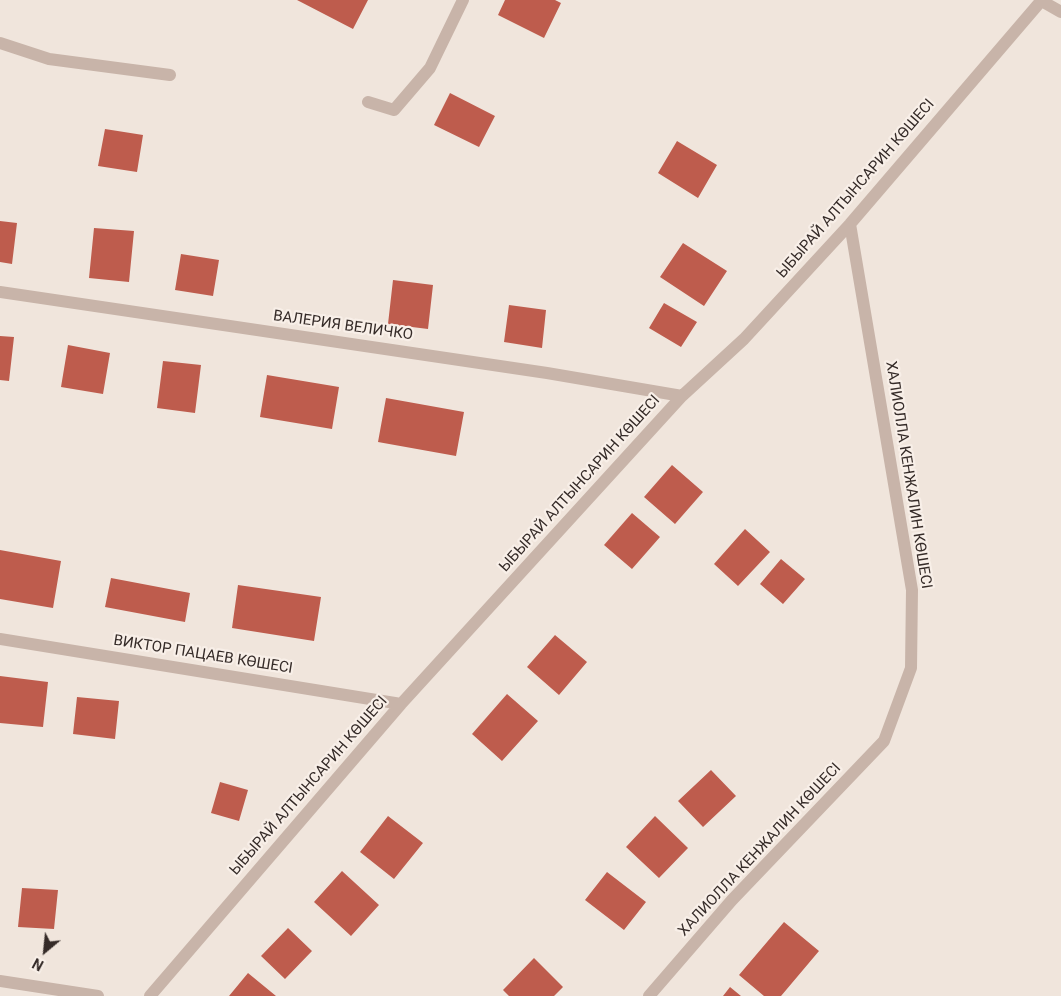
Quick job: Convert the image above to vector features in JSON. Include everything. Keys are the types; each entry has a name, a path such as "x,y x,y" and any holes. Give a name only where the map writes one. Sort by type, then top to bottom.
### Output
{"street":[{"path":"368,102 394,110 430,68 463,0"},
{"path":"1041,0 1061,12"},
{"name":"ЫБЫРАЙ АЛТЫНСАРИН КӨШЕСІ","path":"150,996 401,704 682,396 744,339 850,224 1041,0"},
{"path":"0,43 49,59 170,75"},
{"name":"ХАЛИОЛЛА КЕНЖАЛИН КӨШЕСІ","path":"650,996 732,900 884,741 912,668 912,590 850,224"},
{"name":"ВАЛЕРИЯ ВЕЛИЧКО","path":"0,292 547,373 682,396"},
{"name":"ВИКТОР ПАЦАЕВ КӨШЕСІ","path":"0,640 401,704"},
{"path":"0,981 98,996"}],"building":[{"path":"297,0 368,0 353,29"},
{"path":"505,0 555,0 561,3 544,38 498,15"},
{"path":"450,93 495,116 479,147 434,125"},
{"path":"105,129 143,135 137,172 98,166"},
{"path":"677,141 717,165 698,198 658,173"},
{"path":"0,221 17,223 12,264 0,262"},
{"path":"94,228 134,231 129,282 89,278"},
{"path":"683,243 727,271 704,306 660,277"},
{"path":"181,254 219,260 213,296 175,290"},
{"path":"393,280 433,285 428,329 388,324"},
{"path":"664,303 697,322 681,347 649,328"},
{"path":"509,305 546,310 542,348 504,342"},
{"path":"0,336 14,337 9,381 0,380"},
{"path":"68,345 110,353 103,394 61,387"},
{"path":"163,361 201,365 195,413 157,408"},
{"path":"267,375 339,387 332,429 260,417"},
{"path":"386,398 464,412 456,456 378,442"},
{"path":"672,465 703,492 675,524 644,497"},
{"path":"632,513 660,537 632,569 604,545"},
{"path":"745,529 770,552 738,586 714,564"},
{"path":"0,550 61,561 53,608 0,599"},
{"path":"781,559 805,579 783,604 760,584"},
{"path":"111,578 190,593 185,622 105,607"},
{"path":"238,585 321,597 314,641 232,628"},
{"path":"555,635 587,662 559,695 527,667"},
{"path":"0,676 48,682 43,727 0,723"},
{"path":"507,694 538,721 502,761 472,734"},
{"path":"77,697 119,701 115,739 73,734"},
{"path":"711,770 736,796 703,827 678,801"},
{"path":"220,782 248,790 239,821 211,813"},
{"path":"388,816 423,843 394,879 360,852"},
{"path":"655,816 688,848 659,878 626,847"},
{"path":"342,871 379,905 351,936 314,902"},
{"path":"607,872 646,902 624,930 585,900"},
{"path":"22,888 58,890 54,929 18,927"},
{"path":"784,922 819,951 781,996 764,996 739,975"},
{"path":"288,928 312,951 285,979 261,956"},
{"path":"534,958 563,987 554,996 509,996 503,990"},
{"path":"248,973 276,996 229,996"},
{"path":"730,987 741,996 723,996"}]}
